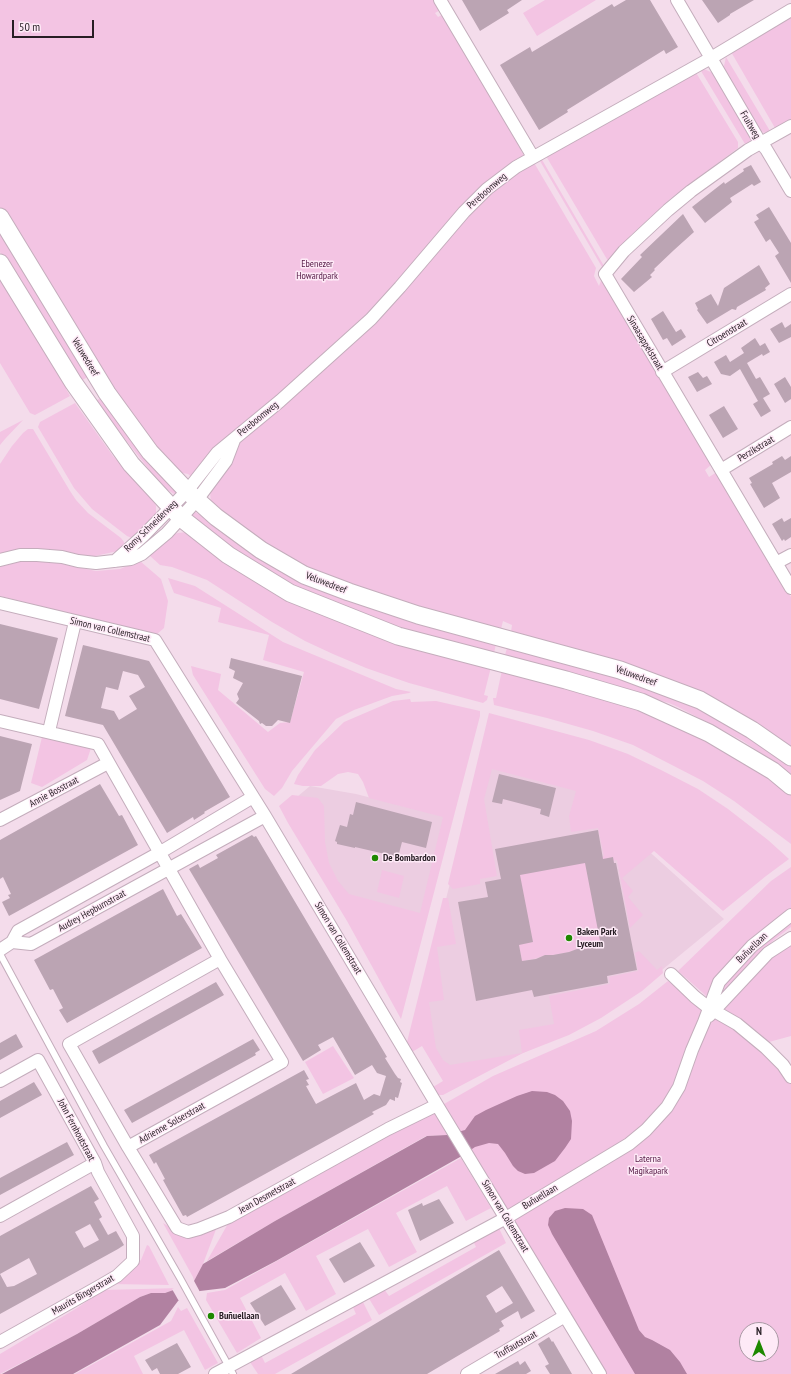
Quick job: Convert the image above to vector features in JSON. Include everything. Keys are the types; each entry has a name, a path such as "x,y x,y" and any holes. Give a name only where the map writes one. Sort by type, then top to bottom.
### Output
{"main road":[{"name":"Veluwedreef","path":"0,217 107,393 150,452 216,517 261,550 304,575 349,592 418,615 620,670 700,700 752,730 791,757"},
{"path":"0,263 46,339 90,406 131,464 176,513 228,555 290,593 398,636 511,665 641,702 709,733 774,771 791,786"}],"street":[{"path":"440,0 533,157"},
{"name":"Fruitweg","path":"677,0 760,142 766,149 791,191"},
{"name":"Pereboomweg","path":"176,513 226,461 234,439 280,401 371,319 464,212 487,189 516,167 711,58 791,10"},
{"path":"760,142 791,126"},
{"name":"Sinaasappelstraat","path":"760,142 730,162 668,210 624,251 604,274 791,588"},
{"name":"Citroenstraat","path":"662,372 791,294"},
{"name":"Perzikstraat","path":"721,470 791,427"},
{"name":"Romy Schneiderweg","path":"0,560 20,555 62,557 96,563 130,559 142,554 167,533 176,513"},
{"path":"776,564 791,555"},
{"name":"Simon van Collemstraat","path":"0,602 75,622 155,640 265,816 600,1374"},
{"path":"49,732 75,622"},
{"path":"0,720 98,744 159,854 169,868"},
{"name":"Annie Bosstraat","path":"0,820 108,763"},
{"name":"Audrey Hepburnstraat","path":"0,950 12,942 18,931 159,854 253,797"},
{"name":"Audrey Hepburnstraat","path":"12,942 31,944 265,816"},
{"name":"Adrienne Solserstraat","path":"169,868 220,959 282,1062 128,1147 70,1044 220,959"},
{"name":"Buñuellaan","path":"712,1009 719,982 752,946 791,915"},
{"name":"Buñuellaan","path":"215,1374 231,1370 440,1252 506,1218 629,1144 646,1130 667,1107 679,1087 692,1050 704,1022 712,1009 768,953 791,938"},
{"path":"671,974 695,997 738,1024 766,1048 783,1065 791,1077"},
{"name":"John Fernhoutstraat","path":"0,1081 38,1060 95,1163 0,1216"},
{"name":"Jean Desmetstraat","path":"128,1147 178,1228 188,1232 199,1229 229,1216 388,1129 437,1104"},
{"name":"Maurits Bingerstraat","path":"0,1342 111,1280 133,1261 133,1236 98,1172 95,1163"},
{"name":"Truffautstraat","path":"467,1374 565,1316"}],"lane":[{"path":"0,954 104,1146 231,1370"}],"shaded area":[{"name":"Baken Park Lyceum","path":"485,758 583,782 612,818 724,919 640,988 563,1036 447,1085 417,1019 448,891"},
{"name":"De Bombardon","path":"310,786 356,794 446,817 421,923 337,899 284,808"},
{"path":"532,1091 547,1092 555,1095 563,1101 570,1111 572,1121 571,1139 565,1148 555,1161 534,1173 525,1174 518,1171 498,1144 489,1143 475,1147 460,1157 276,1261 225,1288 200,1291 178,1301 160,1325 73,1374 2,1374 77,1334 140,1297 151,1293 165,1293 194,1281 203,1264 275,1221 427,1136 447,1135 465,1130 475,1116 517,1096"},
{"path":"565,1208 583,1209 592,1215 639,1330 645,1337 670,1350 680,1362 687,1374 635,1374 548,1225 549,1218 555,1211"}],"green space":[{"name":"Ebenezer Howardpark","path":"0,0 435,0 442,9 435,13 438,17 442,15 521,144 518,145 519,147 523,146 523,150 521,151 529,163 533,161 596,268 594,276 599,286 602,278 712,464 705,470 709,477 717,472 791,597 791,750 767,733 511,632 512,625 503,621 501,629 425,611 308,569 254,537 211,504 210,492 197,492 197,488 200,484 188,474 177,472 138,429 57,303 0,207"},
{"path":"545,0 596,0 537,36 523,13"},
{"path":"791,15 791,119 775,128 730,50"},
{"path":"726,57 770,131 764,133 760,130 725,72 724,66"},
{"path":"704,69 715,74 751,136 751,140 748,144 745,144 701,71"},
{"path":"695,71 738,142 738,148 670,199 630,236 608,261 546,156"},
{"path":"541,158 604,266 602,267 540,161"},
{"path":"0,228 89,376 81,381 55,347 0,252"},
{"path":"0,273 68,387 66,389 70,396 35,415 30,413 0,363"},
{"path":"103,397 178,491 176,493 174,494 162,486 95,401"},
{"path":"75,403 113,456 153,499 156,506 156,515 148,526 132,538 127,536 92,509 74,488 38,427 40,422"},
{"path":"23,420 5,439 0,445 0,432"},
{"path":"28,429 33,429 76,500 88,513 121,538 124,542 124,547 118,551 95,556 0,555 0,464 12,446"},
{"path":"192,511 200,515 219,531 279,571 300,581 496,644 494,653 396,629 324,603 251,565 191,517"},
{"path":"187,532 226,560 491,667 484,695 488,696 487,700 483,703 409,683 366,668 333,654 305,641 272,622 207,580 172,567 160,565 149,555 172,535"},
{"path":"21,560 57,561 96,571 120,569 140,561 161,579 168,601 164,628 156,635 0,596 0,565"},
{"path":"168,578 195,586 283,642 396,689 411,692 392,696 354,710 336,719 292,771 282,788 274,796 265,789 193,675 191,666 221,674 218,690 268,732 280,723 290,722 304,672 263,660 269,635 218,622 221,608 174,593"},
{"path":"507,648 617,674 706,710 791,763 791,774 743,741 669,703 514,661 515,658 505,655"},
{"path":"502,670 640,707 752,764 791,794 791,844 734,801 703,781 633,745 593,731 494,705 493,698 496,698"},
{"path":"410,699 411,702 436,701 480,711 480,716 401,1019 347,921 279,806 292,795 318,798 324,806 325,842 329,863 338,881 349,894 420,913 443,817 369,798 363,782 358,774 348,772 338,774 321,786 303,786 294,784 298,775 315,750 344,722 393,701"},
{"path":"489,713 589,740 628,754 661,770 698,789 728,809 768,840 789,859 723,911 654,851 622,878 633,891 628,897 643,915 630,928 617,860 598,863 601,946 577,949 553,955 545,955 522,961 519,945 515,874 604,856 598,828 571,832 569,816 576,791 492,769 484,799 497,876 480,879 480,884 453,889 448,884"},
{"path":"42,737 91,748 87,760 42,787 31,783"},
{"path":"791,867 791,909 756,934 733,960 706,996 678,971 771,881"},
{"path":"382,870 404,876 399,898 377,892"},
{"path":"443,898 448,898 456,944 437,947 444,1000 429,1002 436,1048 443,1060 450,1065 522,1053 519,1030 554,1024 549,996 610,984 609,977 638,971 635,953 639,951 657,970 662,966 663,973 642,991 601,1018 569,1035 523,1053 443,1095 437,1095 433,1087 443,1081 422,1046 412,1052 407,1042"},
{"path":"791,918 791,927 760,953 721,994 719,992 741,962"},
{"path":"791,942 791,1036 769,1042 755,1030 723,1008 762,963"},
{"name":"Laterna Magikapark","path":"668,981 704,1008 791,1068 791,1374 606,1374 444,1104 493,1076 596,1031 639,1004"},
{"path":"333,1046 354,1078 323,1094 305,1062"},
{"path":"431,1112 436,1114 447,1135 426,1136 207,1261 230,1220 274,1198"},
{"path":"461,1158 491,1208 466,1221 447,1186 396,1213 417,1252 389,1267 368,1229 316,1256 336,1294 306,1311 285,1273 240,1298 261,1338 237,1353 206,1300 207,1293 225,1290"},
{"path":"163,1223 181,1234 218,1224 203,1264 194,1281 193,1277"},
{"path":"498,1226 506,1243 379,1315 368,1297 384,1289 389,1296 476,1247 472,1239"},
{"path":"147,1245 149,1246 169,1285 111,1284 141,1260"},
{"path":"179,1288 165,1293 151,1293 140,1297 77,1334 0,1374 0,1354 77,1308 103,1290"},
{"path":"362,1300 372,1320 275,1374 258,1374 250,1362 261,1355 265,1363 356,1314 352,1305"},
{"path":"178,1307 181,1311 187,1308 218,1363 205,1370 184,1330 134,1356 143,1374 75,1374 171,1321"}],"pier":[{"path":"193,1279 200,1292 180,1303 172,1289"}],"building":[{"path":"462,0 522,0 507,10 509,13 480,31"},
{"path":"626,0 650,0 678,47 666,54 664,50 567,110 568,112 539,130 500,65 530,47 532,52 612,4 614,7"},
{"path":"702,0 754,0 718,23"},
{"path":"751,165 761,182 754,186 752,184 730,198 732,202 705,223 692,207 724,182 725,184 744,171 743,169"},
{"path":"769,207 791,243 791,283 775,256 779,253 770,239 766,242 754,222 759,219 756,215"},
{"path":"683,214 694,232 654,269 655,270 650,275 652,277 634,292 621,279 642,257 640,255"},
{"path":"759,265 770,284 765,288 766,290 737,307 736,310 732,309 707,324 697,310 698,309 695,303 711,294 718,306 724,288"},
{"path":"663,311 676,332 681,329 686,337 672,346 667,338 663,340 651,319"},
{"path":"782,322 785,328 791,324 791,337 779,343 770,329"},
{"path":"755,338 760,346 765,343 770,352 763,356 762,354 747,363 756,379 760,377 770,394 763,398 771,411 761,417 753,404 758,401 740,369 730,376 721,374 714,362 726,355 730,362 744,353 741,348"},
{"path":"698,372 703,378 707,376 712,384 697,392 688,377"},
{"path":"785,377 791,387 791,399 785,403 774,384"},
{"path":"724,406 738,429 723,438 709,415"},
{"path":"782,456 785,460 791,456 791,472 772,483 780,498 764,508 750,484 752,483 749,478 773,464 772,462"},
{"path":"782,518 784,522 791,518 791,537 785,541 784,539 782,541 772,524"},
{"path":"0,624 58,638 39,709 0,699"},
{"path":"83,645 149,661 230,797 204,812 205,813 194,820 193,817 167,833 103,725 65,716","holes":["123,671 138,675 145,687 129,696 137,709 119,720 114,711 101,708 106,687 118,690"]},
{"path":"231,658 302,676 290,723 278,720 272,726 266,726 262,723 260,724 259,721 236,703 239,699 237,694 243,683 233,678 235,671 229,668"},
{"path":"0,736 32,744 20,791 0,800"},
{"path":"499,774 556,788 549,817 540,814 541,809 503,799 502,804 492,802"},
{"path":"100,784 119,816 122,815 138,845 9,916 2,902 10,898 8,895 11,894 3,877 0,879 0,840"},
{"path":"356,802 432,822 426,848 402,842 398,857 337,844 335,841 340,825 347,827 350,814 353,815"},
{"path":"598,830 603,859 613,857 614,863 616,863 637,970 607,976 608,983 534,997 532,990 476,1001 458,902 488,897 485,882 501,879 495,849","holes":["585,863 601,946 577,949 553,955 545,955 536,959 522,961 519,945 533,942 520,875"]},
{"path":"252,835 254,837 256,836 387,1057 385,1058 398,1078 401,1079 400,1082 402,1083 398,1098 395,1097 395,1101 390,1099 386,1105 372,1112 374,1114 187,1217 186,1215 183,1216 163,1180 165,1179 156,1162 154,1164 149,1155 304,1070 309,1079 306,1080 309,1085 306,1086 316,1104 356,1083 364,1100 374,1094 380,1096 386,1076 377,1073 372,1065 355,1075 333,1037 318,1045 321,1050 303,1061 189,869 198,864 200,868 218,858 216,855"},
{"path":"163,889 177,916 181,914 202,948 67,1023 59,1010 63,1008 53,989 50,990 34,960"},
{"path":"216,982 224,995 99,1064 92,1051"},
{"path":"16,1034 23,1047 0,1060 0,1043"},
{"path":"253,1039 260,1050 255,1053 256,1055 132,1123 124,1110"},
{"path":"34,1082 42,1095 0,1118 0,1101"},
{"path":"67,1142 74,1155 0,1195 0,1178"},
{"path":"91,1186 99,1199 94,1202 102,1217 99,1219 108,1235 116,1231 124,1245 0,1314 0,1274 0,1236","holes":["90,1224 99,1240 84,1248 75,1232","29,1258 37,1274 14,1286 7,1287 0,1274"]},
{"path":"439,1199 454,1223 420,1241 408,1210 422,1203 423,1206"},
{"path":"360,1242 375,1266 344,1283 329,1259"},
{"path":"499,1250 535,1311 521,1319 518,1311 501,1321 504,1326 499,1329 500,1331 427,1374 291,1374","holes":["502,1286 513,1303 496,1313 486,1296"]},
{"path":"281,1285 296,1309 265,1326 250,1303"},
{"path":"549,1337 552,1342 553,1341 572,1374 550,1374 545,1366 549,1364 538,1344"},
{"path":"177,1343 191,1367 178,1374 160,1374 157,1368 152,1371 145,1360"},
{"path":"518,1361 520,1365 525,1361 531,1371 526,1374 495,1374"}],"place":[{"name":"De Bombardon","path":"375,858"},
{"name":"Baken Park Lyceum","path":"569,938"},
{"name":"Buñuellaan","path":"211,1316"}]}
